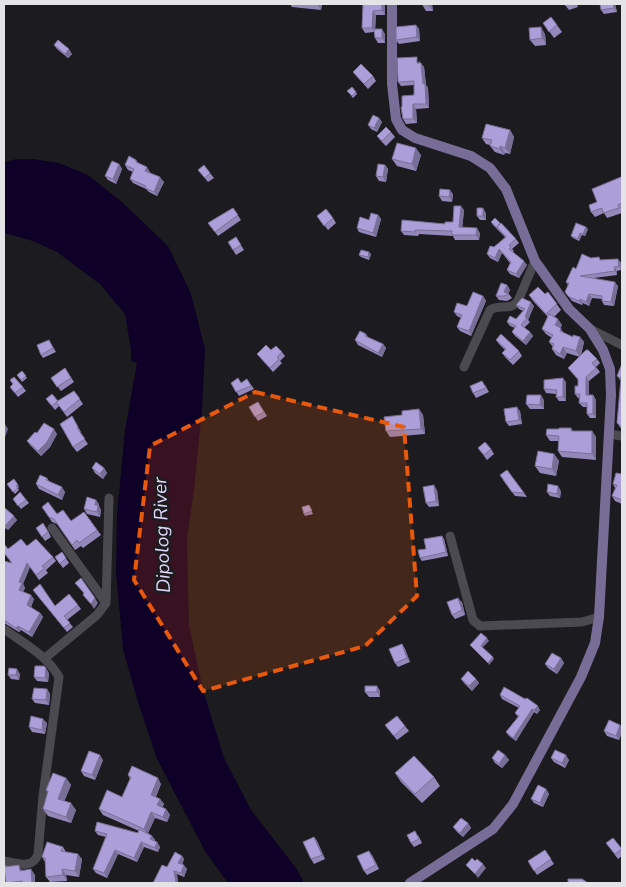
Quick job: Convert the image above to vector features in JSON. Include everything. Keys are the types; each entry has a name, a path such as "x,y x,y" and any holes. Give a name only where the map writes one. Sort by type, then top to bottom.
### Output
{"main road":[{"path":"392,4 392,84 396,119 402,130 415,138 471,156 490,168 506,189 535,261 569,308 590,329 602,350 610,369 611,395 599,616 595,643 581,677 512,804 493,829 410,883"}],"street":[{"path":"464,367 490,310 495,307 510,308 514,306 518,301 535,261"},
{"path":"590,329 622,345"},
{"path":"609,434 622,436"},
{"path":"45,658 96,615 106,603 109,498"},
{"path":"52,528 106,603"},
{"path":"450,536 473,620 480,626 582,622 599,616"},
{"path":"4,629 45,658 53,666 59,677 43,796 37,860 29,864 4,862"}],"highlighted area":[{"path":"255,392 404,427 417,596 365,646 203,691 134,580 150,446"}],"water":[{"name":"Dipolog River","path":"17,159 33,159 59,163 88,175 123,203 168,246 191,294 205,349 202,410 187,539 189,625 203,690 224,758 251,810 296,868 304,883 228,883 205,851 157,759 123,649 116,572 117,515 125,430 137,363 131,361 125,314 100,284 57,252 33,241 4,233 4,162"}],"building":[{"path":"363,4 382,4 382,10 373,11 372,28 362,28"},
{"path":"600,4 613,4 614,8 601,10"},
{"path":"551,17 557,25 549,32 543,23"},
{"path":"416,25 417,37 396,40 396,27"},
{"path":"541,27 542,38 530,40 529,28"},
{"path":"374,29 382,29 382,38 375,38"},
{"path":"58,40 69,49 65,54 54,45"},
{"path":"417,57 417,63 421,63 426,104 413,104 413,119 403,119 402,96 414,95 414,81 398,82 397,58"},
{"path":"361,64 373,76 364,84 353,72"},
{"path":"352,87 356,92 352,96 347,91"},
{"path":"373,115 379,118 374,128 368,125"},
{"path":"486,124 510,130 505,148 500,146 500,149 490,146 492,140 482,138"},
{"path":"386,127 391,132 382,141 377,136"},
{"path":"397,143 416,148 412,164 392,159"},
{"path":"129,156 147,167 145,171 160,177 154,192 130,179 134,169 125,165"},
{"path":"112,161 119,164 113,179 105,176"},
{"path":"378,164 385,165 383,177 376,176"},
{"path":"204,165 210,173 205,178 198,170"},
{"path":"621,177 622,203 618,205 619,208 603,213 602,208 591,212 589,205 597,202 592,189"},
{"path":"440,189 450,190 449,197 439,196"},
{"path":"454,206 461,206 459,227 477,228 476,235 452,235 452,231 401,231 402,220 445,224 445,222 453,222"},
{"path":"233,208 238,215 215,232 208,223"},
{"path":"477,208 483,208 483,216 477,216"},
{"path":"326,209 333,218 324,226 317,216"},
{"path":"371,213 378,215 373,233 357,228 360,217 369,220"},
{"path":"495,218 500,223 497,228 491,222"},
{"path":"501,223 516,239 509,245 511,247 509,249 524,261 516,274 507,270 511,262 499,249 495,258 487,254 490,246 494,247 506,237 497,227"},
{"path":"576,223 586,227 583,234 580,233 578,239 571,236"},
{"path":"236,237 241,245 233,250 228,242"},
{"path":"361,250 369,252 368,257 359,255"},
{"path":"582,254 591,258 599,257 600,260 618,259 619,266 614,267 615,271 580,276 615,282 611,302 602,301 602,296 589,294 586,302 580,299 579,301 569,297 565,292 569,283 566,282 573,267 576,269"},
{"path":"501,283 507,285 504,292 509,294 496,296"},
{"path":"538,287 545,294 548,292 557,304 546,314 529,295"},
{"path":"473,292 483,296 469,331 457,327 462,315 454,312 457,303 467,306"},
{"path":"522,298 531,302 525,317 527,318 521,325 530,332 523,341 512,332 516,326 507,322 510,316 516,319 525,309 516,305"},
{"path":"549,314 558,319 555,325 561,328 560,331 573,337 573,335 580,337 576,351 563,347 560,354 552,349 554,344 549,342 553,335 542,329"},
{"path":"360,331 366,334 365,336 383,344 378,353 355,340"},
{"path":"501,334 519,351 510,360 502,353 506,349 496,340"},
{"path":"49,340 53,348 41,355 37,345"},
{"path":"266,345 271,350 276,346 282,352 277,357 279,359 270,368 257,354"},
{"path":"586,350 597,359 592,363 596,368 586,377 586,395 593,395 593,414 587,414 587,403 579,403 580,394 575,394 575,386 578,386 578,379 568,368"},
{"path":"621,366 622,427 617,423 621,378 617,376"},
{"path":"65,368 71,378 57,387 51,378"},
{"path":"22,371 26,376 21,380 17,375"},
{"path":"14,377 23,387 15,393 10,387 13,384 10,380"},
{"path":"238,378 241,383 247,379 251,386 236,392 231,383"},
{"path":"563,378 563,397 556,397 557,390 544,389 544,380"},
{"path":"482,381 486,388 473,393 470,386"},
{"path":"74,391 80,399 64,412 56,402"},
{"path":"52,394 58,401 52,406 46,399"},
{"path":"527,395 541,395 540,405 526,404"},
{"path":"258,402 264,412 255,417 249,407"},
{"path":"517,407 519,420 506,422 504,409"},
{"path":"419,409 421,429 386,431 384,417 402,415 402,411"},
{"path":"72,416 77,428 85,439 73,447 60,424"},
{"path":"44,423 54,429 47,442 38,451 27,441 35,432 37,433"},
{"path":"571,428 571,431 592,431 592,454 558,451 559,436 546,435 547,429"},
{"path":"485,442 491,449 484,455 478,448"},
{"path":"538,451 554,454 552,469 535,466"},
{"path":"96,462 104,468 100,474 92,468"},
{"path":"507,470 524,493 512,492 500,475"},
{"path":"616,473 622,474 622,500 612,496 617,485 613,484"},
{"path":"40,475 47,478 46,480 62,487 58,495 36,484"},
{"path":"14,479 18,488 13,492 7,484"},
{"path":"548,484 558,486 557,494 547,492"},
{"path":"434,485 436,501 426,503 423,487"},
{"path":"20,492 26,500 18,506 13,499"},
{"path":"87,497 96,500 95,505 98,505 97,512 84,509"},
{"path":"48,502 57,514 63,510 71,521 84,512 97,530 79,543 77,540 72,545 54,519 49,517 42,507"},
{"path":"309,505 312,511 304,514 302,507"},
{"path":"4,509 14,516 5,526"},
{"path":"43,523 48,532 42,537 36,528"},
{"path":"442,536 446,552 420,558 418,550 426,549 424,539"},
{"path":"21,539 27,546 36,539 53,557 42,566 45,568 36,575 27,563 19,582 22,583 19,590 31,595 27,605 40,613 29,632 18,626 16,628 4,620 4,561 12,563 4,553 4,546 8,549"},
{"path":"62,552 66,558 60,564 55,557"},
{"path":"81,578 95,598 91,604 75,583"},
{"path":"40,584 55,606 69,594 78,605 64,616 70,623 64,628 33,590"},
{"path":"458,598 462,610 452,615 447,602"},
{"path":"481,633 487,638 481,646 493,657 488,663 470,645"},
{"path":"402,644 407,658 395,663 389,649"},
{"path":"552,653 561,658 554,669 545,664"},
{"path":"35,666 44,666 46,668 45,678 34,677"},
{"path":"9,668 17,669 16,675 8,675"},
{"path":"468,671 476,679 469,686 461,679"},
{"path":"365,686 377,686 377,692 365,692"},
{"path":"504,687 525,699 527,698 538,706 534,710 532,709 513,738 506,732 519,716 515,713 520,706 500,695"},
{"path":"34,688 47,689 46,700 32,699"},
{"path":"31,716 43,719 42,730 29,727"},
{"path":"397,716 405,726 394,736 385,725"},
{"path":"609,720 620,725 616,736 604,731"},
{"path":"498,750 505,755 499,764 492,758"},
{"path":"555,750 566,755 562,763 551,758"},
{"path":"89,751 100,755 92,775 81,771"},
{"path":"414,756 434,777 415,794 395,773"},
{"path":"132,766 158,778 151,795 160,799 157,805 166,809 163,817 151,812 144,829 99,809 107,790 122,797 131,777 128,775"},
{"path":"53,773 66,778 58,799 71,803 66,817 43,809 48,791 46,790"},
{"path":"538,785 546,789 540,803 531,799"},
{"path":"461,818 468,823 460,833 453,827"},
{"path":"97,822 138,833 139,829 152,836 150,839 157,842 155,848 141,842 134,858 115,850 104,873 93,869 107,834 95,831"},
{"path":"415,831 419,839 411,843 407,835"},
{"path":"314,837 322,855 311,859 303,842"},
{"path":"613,838 622,849 615,854 606,843"},
{"path":"47,842 63,847 61,851 78,854 75,871 62,869 63,875 46,877 45,858 42,857"},
{"path":"545,850 551,859 534,871 528,861"},
{"path":"369,851 376,865 364,871 357,856"},
{"path":"175,852 182,856 178,863 184,865 181,873 174,871 176,883 153,883 162,865 167,867"},
{"path":"472,858 475,861 477,859 483,864 475,874 466,865"},
{"path":"19,865 20,871 31,869 32,883 22,883 22,881 6,883 4,867"},
{"path":"568,879 582,879 588,883 568,883"}]}
